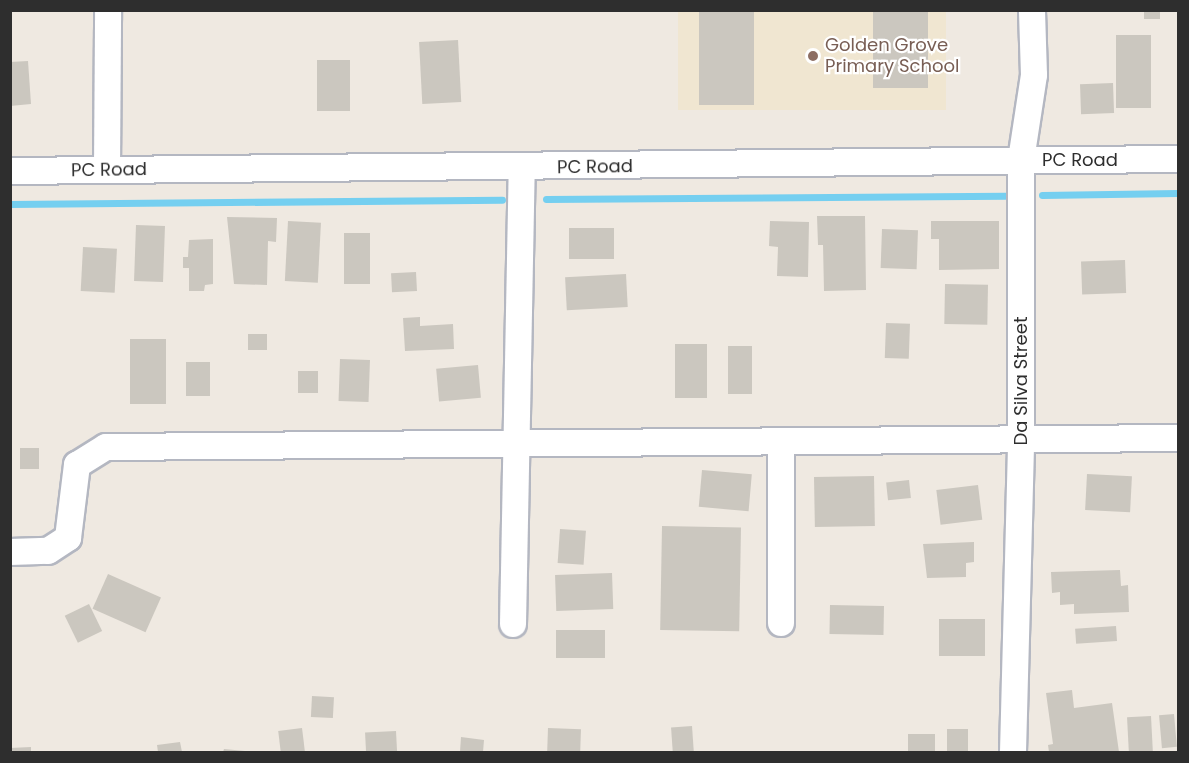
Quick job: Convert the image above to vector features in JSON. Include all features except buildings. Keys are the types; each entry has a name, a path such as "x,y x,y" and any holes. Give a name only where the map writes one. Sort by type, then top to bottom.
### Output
{"street":[{"path":"107,169 108,10"},
{"name":"Da Silva Street","path":"1013,753 1021,441 1021,160 1034,75 1032,10"},
{"name":"PC Road","path":"10,171 522,168 1179,159"},
{"path":"513,624 522,168"},
{"path":"10,552 48,551 68,538 77,465 106,447 1179,438"},
{"path":"781,442 781,623"}],"shaded area":[{"name":"Golden Grove Primary School","path":"678,11 946,11 946,110 678,110"}],"waterway":[{"path":"1042,195 1178,193"},
{"path":"546,199 1005,196"},
{"path":"10,204 502,200"}],"place":[{"name":"Golden Grove Primary School","path":"813,56"}]}
